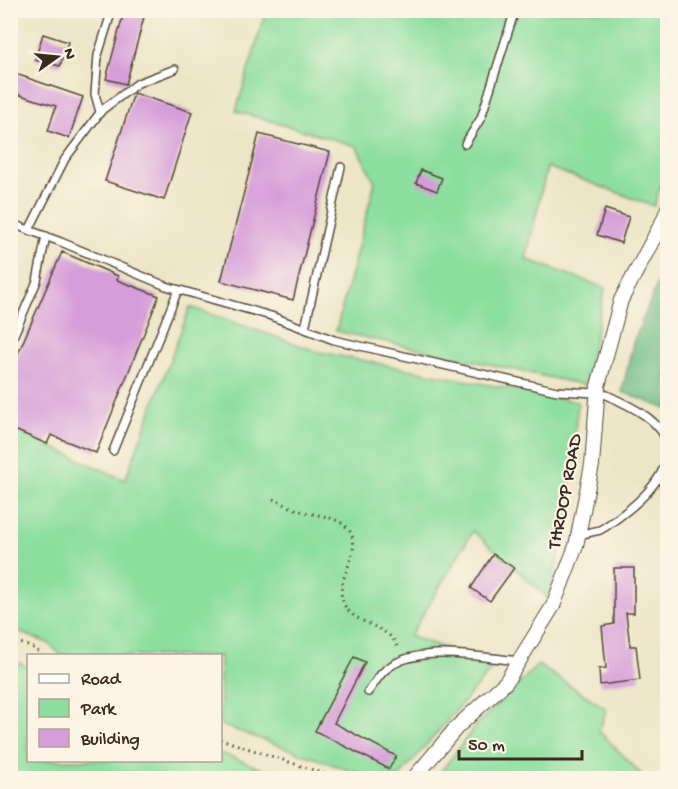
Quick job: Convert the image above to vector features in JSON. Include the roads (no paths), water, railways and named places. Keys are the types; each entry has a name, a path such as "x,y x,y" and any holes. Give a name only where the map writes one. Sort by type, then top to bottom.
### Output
{"street":[{"name":"THROOP ROAD","path":"414,778 457,727 506,682 553,606 576,546 592,465 597,392 621,300 668,208"}],"lane":[{"path":"100,112 95,94 98,55 112,10"},
{"path":"465,144 481,118 515,10"},
{"path":"28,230 65,159 100,112 138,82 175,69"},
{"path":"305,328 341,167"},
{"path":"10,223 166,286 271,316 334,340 557,391 597,392 630,406 648,418 662,432 668,446"},
{"path":"10,344 37,281 45,236"},
{"path":"113,451 178,290"},
{"path":"578,535 600,530 640,498 661,475 668,453"},
{"path":"368,692 383,672 401,660 419,656 472,655 518,662"}]}
